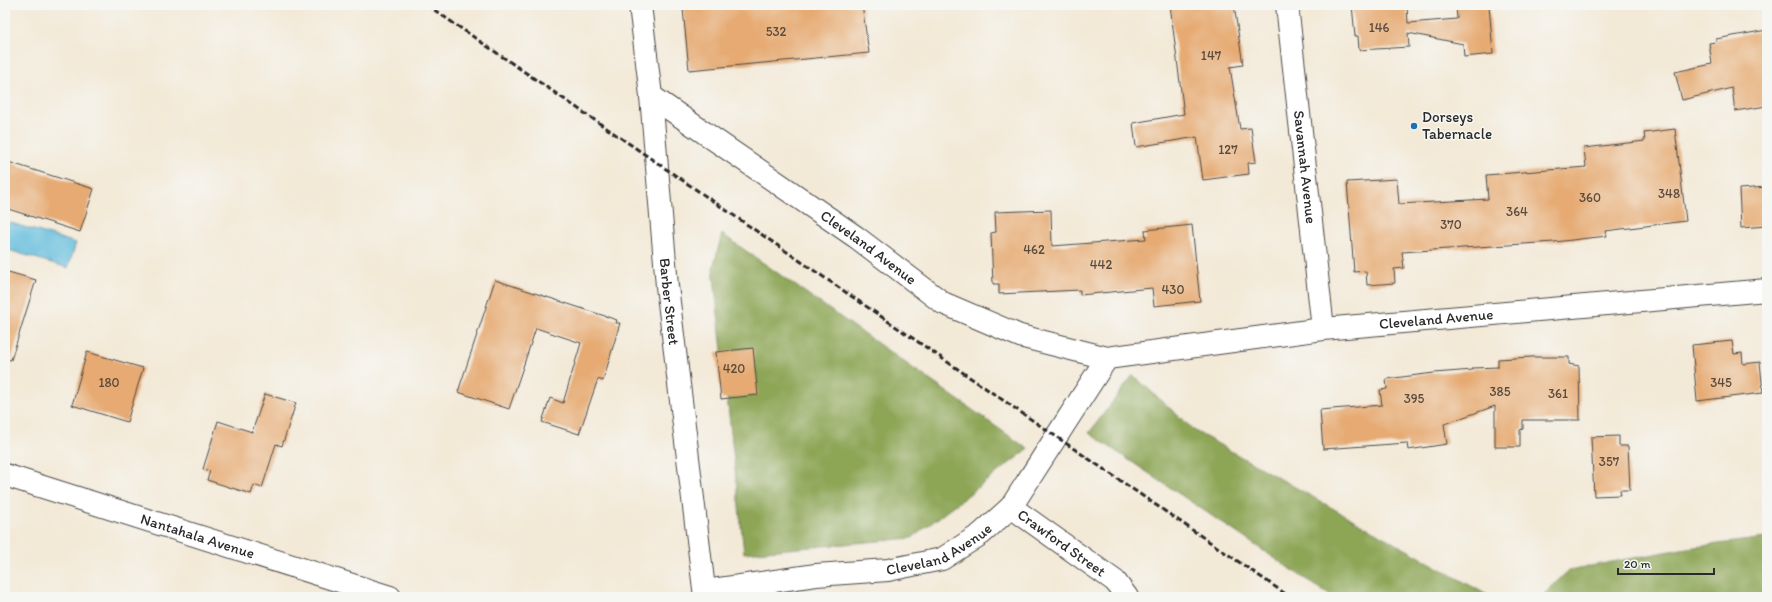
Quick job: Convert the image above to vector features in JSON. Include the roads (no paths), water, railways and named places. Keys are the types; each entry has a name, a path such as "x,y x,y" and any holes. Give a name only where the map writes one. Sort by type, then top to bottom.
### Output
{"street":[{"name":"Barber Street","path":"640,5 651,96 667,286 705,594"},
{"name":"Savannah Avenue","path":"1287,5 1322,329"},
{"name":"Cleveland Avenue","path":"651,96 856,237 943,303 1020,336 1106,358 1322,329 1767,290"},
{"name":"Cleveland Avenue","path":"705,594 816,575 888,570 942,559 981,534 1011,507 1106,358"},
{"name":"Nantahala Avenue","path":"5,475 390,597"},
{"name":"Crawford Street","path":"1011,507 1115,581 1127,597"}],"water":[{"path":"8,222 76,243 68,268 5,249 5,230"}],"railway":[{"path":"427,5 1290,597"}],"place":[{"name":"Dorseys Tabernacle","path":"1414,126"}]}
